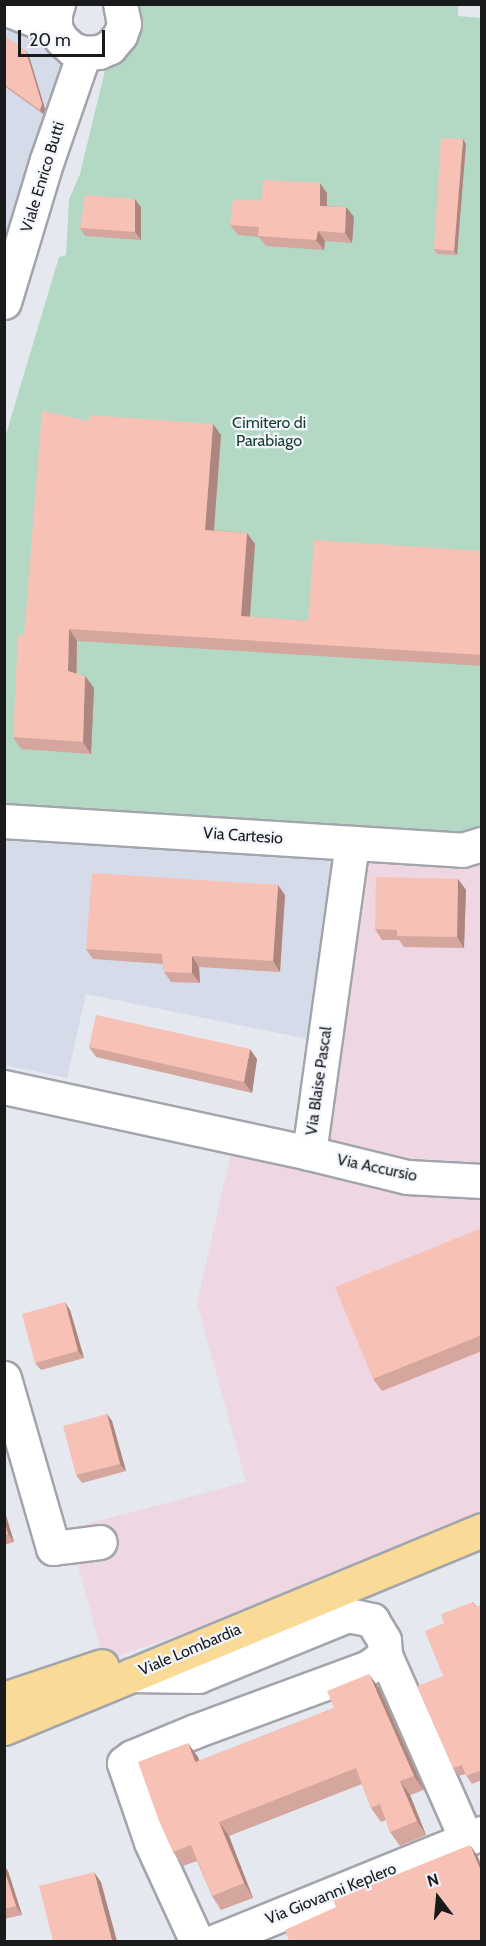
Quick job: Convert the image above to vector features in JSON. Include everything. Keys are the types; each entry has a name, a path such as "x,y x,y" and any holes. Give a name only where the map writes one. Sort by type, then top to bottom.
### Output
{"main road":[{"name":"Viale Lombardia","path":"4,1728 482,1530"},
{"name":"Viale Lombardia","path":"4,1699 376,1572"}],"street":[{"path":"4,8 57,16 61,39 72,49 84,53 99,52 110,47 120,35 124,24 120,4"},
{"name":"Viale Enrico Butti","path":"4,302 47,160 84,53"},
{"name":"Via Cartesio","path":"4,821 462,850 482,844"},
{"name":"Via Blaise Pascal","path":"4,1087 309,1153 352,843"},
{"name":"Via Accursio","path":"309,1153 407,1178 482,1181"},
{"path":"4,1378 53,1548 100,1542"},
{"path":"131,1675 198,1676 348,1615 372,1620 384,1640 385,1655 474,1836"},
{"path":"197,1941 151,1842 124,1763 132,1756 195,1731 369,1667 385,1655"},
{"name":"Via Giovanni Keplero","path":"213,1941 474,1836"}],"shaded area":[{"path":"5,13 70,54 5,287"},
{"path":"4,826 345,850 318,1041 86,994 67,1078 5,1065"},
{"path":"358,848 481,848 481,1523 379,1564 104,1661 68,1529 246,1482 197,1303 233,1144 314,1161"}],"green space":[{"name":"Cimitero di Parabiago","path":"458,4 458,16 481,18 481,835 5,811 4,441 59,257 66,255 69,199 80,174 106,66 134,30 139,5","holes":["54,648 77,655 77,672 83,685"]}],"building":[{"path":"4,36 26,51 42,104 40,110 4,84"},
{"path":"441,138 463,139 454,251 434,249"},
{"path":"263,180 320,183 320,206 346,207 345,233 318,231 316,240 258,236 259,227 230,225 233,200 262,200"},
{"path":"85,195 135,199 135,232 80,228"},
{"path":"42,411 89,421 89,415 213,424 205,530 247,533 241,616 308,621 314,540 482,551 482,655 69,629 68,671 85,676 83,742 13,737 18,635 24,636"},
{"path":"92,873 278,885 273,961 192,956 192,973 164,972 162,954 86,949"},
{"path":"376,877 458,879 457,937 397,936 397,930 375,929"},
{"path":"96,1015 250,1049 244,1082 89,1047"},
{"path":"482,1228 482,1335 373,1379 335,1287"},
{"path":"65,1302 78,1351 35,1363 22,1314"},
{"path":"107,1414 120,1464 76,1475 63,1426"},
{"path":"4,1520 8,1534 4,1535"},
{"path":"473,1602 475,1607 482,1605 482,1770 466,1776 462,1765 453,1768 417,1686 443,1676 425,1631 444,1623 441,1614"},
{"path":"369,1674 414,1776 400,1781 417,1821 390,1832 380,1804 371,1808 356,1768 219,1822 244,1883 212,1896 191,1845 173,1852 159,1821 138,1762 188,1743 195,1762 334,1708 327,1691"},
{"path":"470,1845 482,1874 482,1941 289,1941 285,1930 336,1907 333,1900"},
{"path":"4,1869 16,1906 4,1909"},
{"path":"94,1872 112,1941 53,1941 39,1886"}]}
